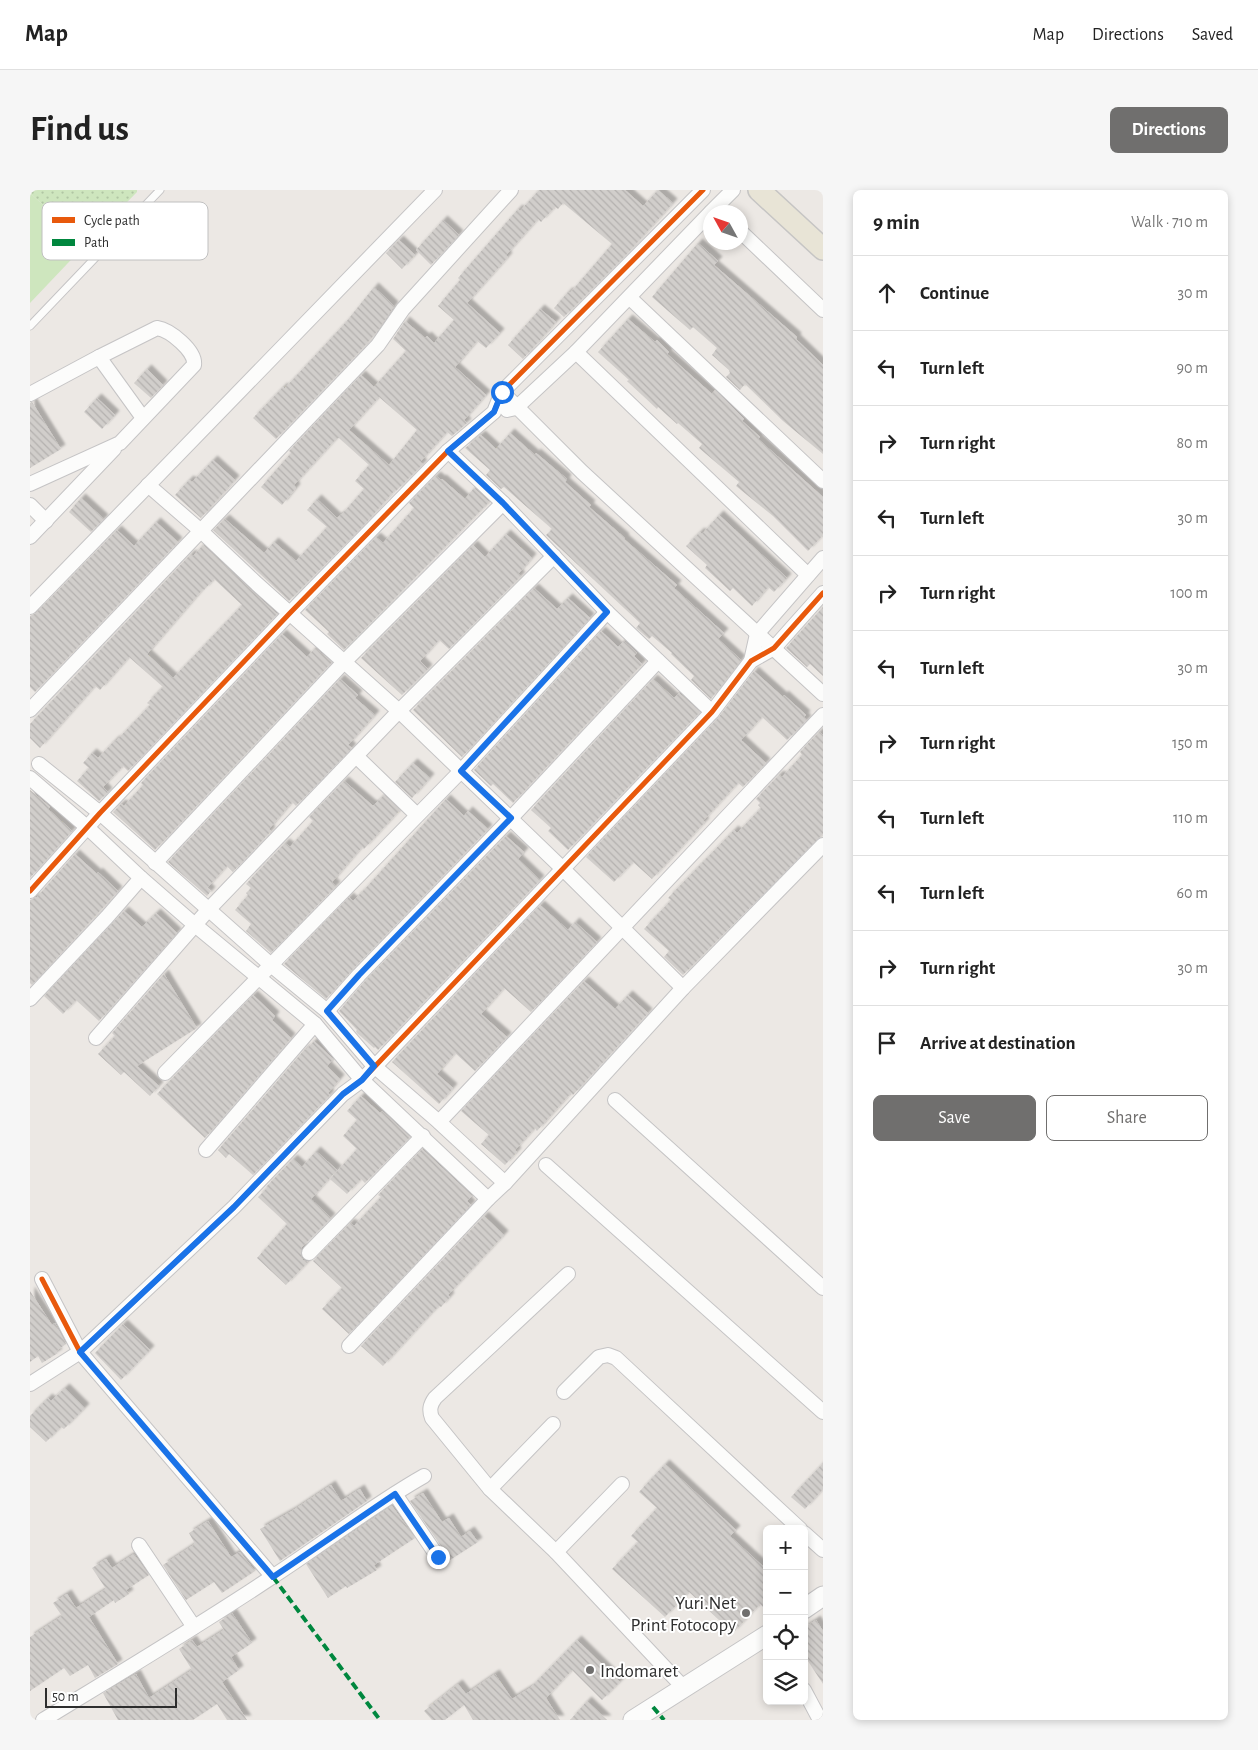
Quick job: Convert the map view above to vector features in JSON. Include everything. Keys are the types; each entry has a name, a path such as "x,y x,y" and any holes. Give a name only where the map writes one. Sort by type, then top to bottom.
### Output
{"main road":[{"path":"759,190 823,249"},
{"path":"808,1606 823,1596"},
{"path":"633,1720 763,1638"}],"street":[{"path":"30,607 435,190"},
{"path":"30,710 378,345 403,309 511,190"},
{"path":"721,205 733,190"},
{"path":"30,891 100,813 290,613 448,451 494,412 502,392 702,191 711,205"},
{"path":"494,412 516,408 576,352 703,224"},
{"path":"748,239 823,310"},
{"path":"630,298 823,481"},
{"path":"30,394 99,356 157,328 170,332 193,354 194,365 30,537"},
{"path":"576,352 808,574"},
{"path":"99,356 143,418"},
{"path":"502,392 582,472 823,694"},
{"path":"30,484 120,443"},
{"path":"448,451 503,503 607,612 712,712"},
{"path":"148,486 201,531 400,711 683,988"},
{"path":"155,863 345,661 503,503"},
{"path":"30,505 46,521"},
{"path":"96,1038 209,909 356,756 554,556"},
{"path":"752,661 756,634 823,558"},
{"path":"30,1384 80,1352 234,1207 343,1094 362,1080 712,712 752,661 774,648 823,593"},
{"path":"165,1073 461,771 607,612"},
{"path":"327,1011 658,661"},
{"path":"439,1122 823,714"},
{"path":"356,756 417,815"},
{"path":"39,764 100,813 271,965 327,1011 374,1066 439,1122 505,1183"},
{"path":"30,779 88,828 195,925 315,1024 362,1080 488,1199"},
{"path":"349,1346 505,1183 683,988 823,845"},
{"path":"30,999 141,878"},
{"path":"206,1150 315,1024"},
{"path":"615,1100 823,1288"},
{"path":"309,1253 423,1136"},
{"path":"546,1164 823,1412"},
{"path":"568,1274 431,1404 430,1412 432,1418 490,1489 556,1552 684,1688"},
{"path":"42,1279 80,1352 273,1577"},
{"path":"564,1392 599,1357 608,1354 616,1358 796,1525"},
{"path":"490,1489 553,1424"},
{"path":"43,1720 273,1577 424,1476"},
{"path":"556,1552 622,1484"},
{"path":"395,1494 438,1557"},
{"path":"808,1536 823,1550"},
{"path":"138,1545 194,1627"},
{"path":"808,1698 820,1720"}],"lane":[{"path":"148,202 158,191"},
{"path":"30,326 93,260"}],"green space":[{"path":"30,190 137,190 127,202 42,202 42,204 30,193"},
{"path":"30,193 42,204 42,260 71,260 30,303"}],"building":[{"path":"539,190 625,190 643,206 658,190 673,203 625,256 564,317 554,308 568,292 570,293 612,244 563,203 558,209 555,207 541,222 538,219 506,255 508,257 467,303 500,333 486,348 477,341 455,367 486,395 464,420 467,423 452,436 447,432 420,462 423,464 395,490 363,526 289,601 213,530 225,519 264,553 274,542 296,561 327,527 307,510 317,499 337,518 343,513 364,489 355,481 369,465 339,438 294,485 296,488 282,505 261,487 291,453 289,451 361,375 374,387 406,351 393,339 405,321 434,343 454,320 438,306 460,280 458,278 518,209 520,211","holes":["379,397 417,430 389,465 349,430"]},
{"path":"443,220 459,235 431,265 416,250"},
{"path":"399,240 415,255 402,269 386,253"},
{"path":"698,243 703,250 706,250 718,261 714,265 797,337 796,339 823,365 823,454 783,421 745,384 740,390 726,377 730,373 729,370 712,355 717,348 693,327 690,330 652,297"},
{"path":"374,287 394,306 375,334 276,439 253,418 283,387 284,389 346,322"},
{"path":"540,309 556,322 523,359 508,345"},
{"path":"628,319 655,342 657,340 669,352 667,354 712,394 715,390 744,419 742,421 760,437 758,439 823,497 823,535 808,551 773,516 736,486 739,482 699,448 702,444 658,407 657,409 598,352"},
{"path":"147,369 163,385 151,398 134,383"},
{"path":"97,398 115,415 102,429 84,412"},
{"path":"32,402 61,449 30,468 30,403"},
{"path":"510,433 567,479 565,482 591,505 589,507 677,585 674,588 724,633 718,639 741,660 711,699 691,680 694,676 672,653 652,636 649,639 636,628 640,623 546,535 552,529 504,487 501,489 486,475 490,470 465,448 481,435 496,449"},
{"path":"213,460 235,480 201,518 175,495 189,480 192,482"},
{"path":"436,476 465,499 474,488 489,502 344,650 327,634 329,632 305,610 376,537 383,543 414,508 409,503"},
{"path":"81,498 104,519 91,532 69,512"},
{"path":"719,515 787,578 774,592 768,587 752,606 733,588 730,591 705,568 707,565 686,546 700,532 702,534"},
{"path":"156,522 178,542 35,692 30,687 30,616 36,613 117,530 134,546"},
{"path":"506,534 532,558 518,574 521,576 449,649 439,640 420,661 428,669 402,695 361,658 473,545 485,557"},
{"path":"203,545 277,614 128,771 123,766 103,787 108,792 99,801 77,781 89,768 83,763 92,753 98,758 116,741 150,705 147,703 163,687 129,657 100,690 95,686 40,748 30,738 30,724 191,554 193,556","holes":["214,579 242,605 173,678 147,654 203,589"]},
{"path":"534,588 557,609 568,598 590,618 462,757 413,710"},
{"path":"823,607 823,676 810,664 807,667 786,648"},
{"path":"601,631 618,647 624,641 637,653 634,656 642,664 513,803 493,784 491,786 474,770"},
{"path":"282,634 307,657 315,648 332,662 155,850 113,812 121,804 124,806 143,785 141,783"},
{"path":"754,671 806,715 804,717 807,720 787,740 762,717 741,740 766,763 743,787 738,783 652,879 633,862 614,882 586,857 718,718"},
{"path":"340,679 358,695 355,698 375,715 348,745 352,748 296,806 292,802 269,829 271,831 233,872 227,866 207,888 211,891 207,896 168,862"},
{"path":"653,679 674,698 679,693 700,712 568,850 548,831 551,828 531,810"},
{"path":"819,732 823,735 823,834 683,975 664,957 669,951 644,929 671,900 668,898 734,830 737,833 761,808 758,805 760,803 756,799 779,775 782,777 802,755 800,752"},
{"path":"413,763 430,778 412,798 395,782"},
{"path":"344,781 372,805 384,795 400,810 364,849 362,847 332,882 336,886 271,953 246,931 251,924 235,910 248,895 246,893 251,888 246,884 285,843 290,847 313,821 309,817"},
{"path":"30,790 50,807 48,809 72,831 30,878"},
{"path":"446,799 464,816 468,811 488,829 326,999 284,964 349,897 353,901 364,890"},
{"path":"506,836 524,852 518,859 540,880 378,1050 374,1048 357,1033 357,1030 339,1011 365,981"},
{"path":"75,854 118,891 32,985 30,983 30,900 37,897"},
{"path":"540,905 568,930 575,922 597,942 531,1012 504,988 481,1014 507,1037 475,1071 455,1053 437,1074 453,1088 439,1104 392,1062"},
{"path":"124,911 142,927 156,913 177,933 99,1021 76,1000 63,1014 44,996"},
{"path":"164,974 197,1028 137,1066 159,1086 150,1096 124,1072 121,1075 98,1054 115,1036 112,1033"},
{"path":"584,981 615,1009 628,995 648,1013 573,1095 571,1093 537,1131 535,1128 515,1150 517,1152 505,1165 481,1144 489,1135 461,1111"},
{"path":"253,995 275,1016 272,1020 291,1038 205,1138 157,1094"},
{"path":"314,1041 333,1059 327,1066 340,1079 328,1093 330,1095 253,1175 229,1154 226,1158 218,1150"},
{"path":"361,1096 380,1113 382,1111 410,1137 365,1183 361,1179 347,1194 330,1179 357,1149 343,1136 357,1120 347,1111"},
{"path":"422,1149 472,1196 467,1201 471,1205 349,1334 322,1309 342,1288 313,1261 350,1223 354,1226 381,1197 378,1195"},
{"path":"316,1151 337,1170 311,1199 331,1218 302,1247 301,1256 303,1260 308,1262 286,1285 257,1258 287,1224 258,1197 293,1159 302,1167"},
{"path":"484,1216 504,1235 448,1295 450,1297 441,1307 439,1306 428,1317 383,1366 361,1346"},
{"path":"30,1291 52,1325 55,1323 66,1344 56,1351 58,1353 42,1363 38,1356 30,1362"},
{"path":"123,1324 150,1350 121,1380 95,1353"},
{"path":"65,1388 85,1408 64,1429 61,1427 46,1442 30,1427 30,1416 48,1398 51,1401"},
{"path":"823,1463 823,1489 805,1509 791,1497"},
{"path":"665,1464 736,1530 730,1536 763,1566 763,1607 760,1604 733,1633 689,1592 665,1617 612,1569 638,1542 631,1536 657,1508 639,1492"},
{"path":"331,1485 341,1501 360,1489 367,1501 280,1561 260,1529 292,1511"},
{"path":"423,1493 442,1522 449,1518 461,1537 470,1531 478,1542 447,1562 445,1552 410,1501"},
{"path":"392,1506 415,1538 374,1565 377,1570 328,1598 306,1564"},
{"path":"208,1521 231,1557 240,1552 255,1571 222,1593 214,1582 186,1600 163,1565 195,1544 189,1533"},
{"path":"134,1554 149,1575 126,1590 129,1594 115,1603 114,1600 89,1617 118,1664 95,1678 88,1665 70,1676 64,1668 30,1691 30,1637 62,1616 53,1603 67,1594 76,1608 106,1589 92,1568 106,1559 112,1568"},
{"path":"232,1613 252,1643 231,1657 239,1670 222,1682 247,1720 227,1720 217,1704 193,1720 118,1720 103,1693 136,1674 149,1698 192,1670 179,1649 192,1640 197,1647 224,1630 219,1622"},
{"path":"816,1620 823,1631 823,1684 808,1661 808,1625"},
{"path":"577,1640 620,1682 602,1700 572,1670 546,1698 560,1720 473,1720 464,1705 445,1720 432,1720 424,1711 458,1684 466,1694 495,1674 512,1699 530,1688"},
{"path":"587,1701 607,1720 570,1720"}],"marked path":[{"path":"273,1577 380,1720"},
{"path":"653,1707 664,1720"}],"cycle path":[{"path":"30,891 100,813 290,613 448,451 494,412 502,392 703,190"},
{"path":"42,1279 80,1352 234,1207 343,1094 362,1080 712,712 751,661 774,648 823,593"}],"place":[{"name":"Yuri.Net Print Fotocopy","path":"746,1613"},
{"name":"Indomaret","path":"590,1670"}],"route":[{"path":"438,1557 395,1494 273,1577 80,1352 234,1207 343,1094 362,1080 374,1066 327,1011 359,975 511,818 461,771 607,612 503,503 448,451 494,412 502,392"}]}
